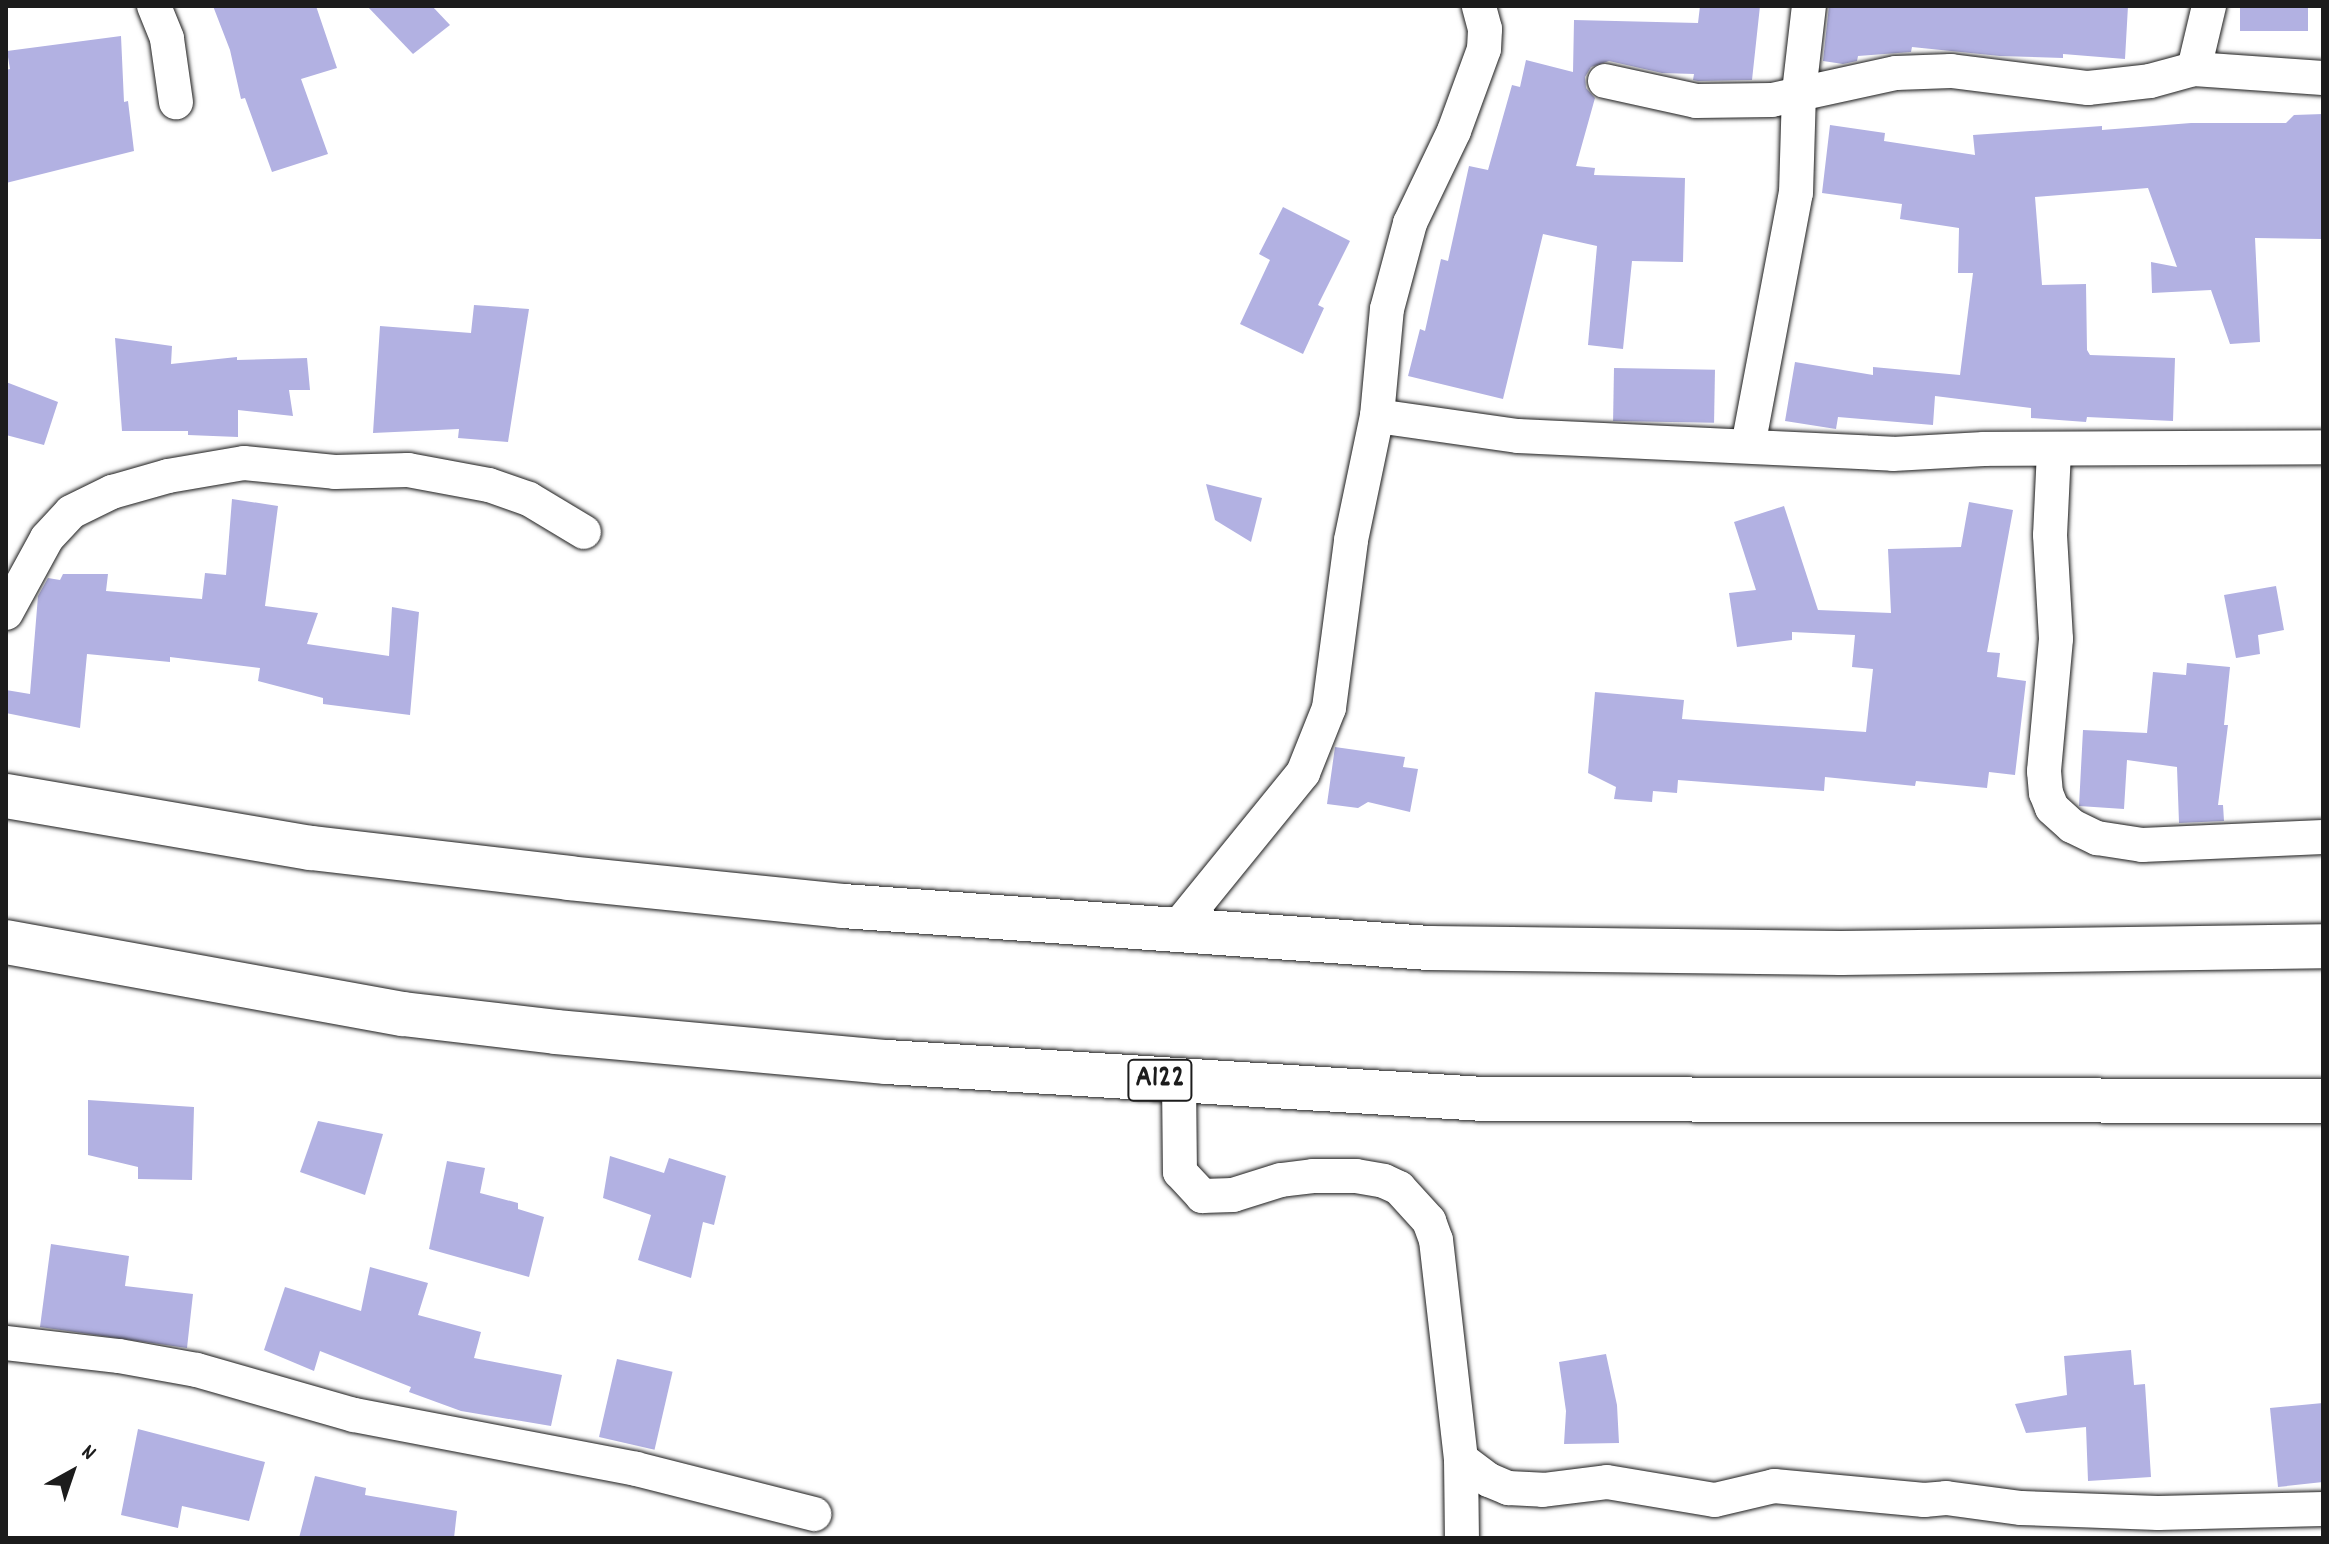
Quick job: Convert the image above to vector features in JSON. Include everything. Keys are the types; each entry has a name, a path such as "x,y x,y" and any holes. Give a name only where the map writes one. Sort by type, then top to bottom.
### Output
{"highway":[{"path":"6,796 311,848 569,878 843,906 1429,948 1841,953 2323,946"},
{"name":"A122","path":"6,942 403,1014 556,1032 887,1062 1484,1099 2323,1101"}],"street":[{"path":"154,6 167,39 176,102"},
{"path":"1177,928 1303,773 1329,708 1351,540 1377,416 1387,309 1410,223 1454,131 1484,49 1485,29 1479,6"},
{"path":"1748,446 1796,193 1799,92 1809,6"},
{"path":"2194,69 2209,6"},
{"path":"1605,81 1696,101 1772,100 1896,73 1951,71 2088,88 2150,81 2194,69 2323,78"},
{"path":"1377,416 1518,436 1893,454 2323,447"},
{"path":"2054,451 2050,535 2056,639 2044,771 2046,793 2052,808 2072,826 2097,838 2142,845 2323,837"},
{"path":"6,613 47,538 71,512 112,492 168,476 244,463 335,472 408,470 489,485 529,499 584,532"},
{"path":"1179,1081 1180,1172 1202,1196 1233,1195 1281,1180 1356,1176 1384,1181 1416,1202 1436,1240 1461,1459 1462,1538"},
{"path":"6,1343 119,1356 197,1370 354,1415 636,1469 814,1514"},
{"path":"1461,1459 1489,1480 1508,1488 1543,1490 1607,1482 1715,1500 1774,1486 1924,1500 1946,1498 2021,1508 2158,1513 2323,1509"}],"building":[{"path":"213,6 316,6 337,68 301,79 328,154 272,172 245,98 241,99 230,50"},
{"path":"367,6 432,6 450,25 413,54"},
{"path":"1700,6 1760,6 1752,80 1698,81 1693,80 1694,74 1662,73 1609,61 1591,67 1585,77 1586,88 1595,98 1576,166 1595,168 1594,175 1685,178 1683,262 1632,261 1623,349 1588,345 1597,246 1543,234 1503,399 1408,376 1420,329 1425,331 1441,259 1448,261 1469,166 1488,170 1512,85 1520,87 1526,60 1573,72 1574,20 1698,23"},
{"path":"1829,6 2128,6 2125,59 2063,54 2063,58 2000,56 1912,47 1911,52 1858,56 1857,61 1843,64 1823,61"},
{"path":"2240,6 2308,6 2308,31 2240,31"},
{"path":"121,36 124,102 128,101 134,151 6,183 6,70 10,69 7,51"},
{"path":"2323,114 2323,239 2255,238 2260,342 2230,344 2211,290 2152,293 2151,262 2177,267 2148,188 2035,197 2042,285 2086,284 2087,350 2090,355 2175,358 2173,421 2087,417 2086,422 2031,418 2031,408 1935,396 1933,425 1838,417 1836,429 1785,421 1795,362 1873,375 1873,367 1960,375 1973,273 1958,273 1959,228 1900,219 1902,204 1822,193 1830,125 1885,133 1884,141 1975,155 1973,135 2102,126 2102,130 2191,123 2286,123 2294,115"},
{"path":"1283,207 1350,241 1318,305 1324,308 1303,354 1240,324 1270,260 1259,254"},
{"path":"474,305 529,309 508,442 458,438 459,429 373,433 380,326 471,333"},
{"path":"115,338 172,346 171,364 237,357 237,360 307,358 310,390 289,390 293,416 238,410 238,437 188,435 188,431 122,431"},
{"path":"1614,368 1715,370 1714,423 1613,421"},
{"path":"6,382 58,402 44,445 6,435"},
{"path":"1206,484 1262,498 1251,542 1215,520"},
{"path":"232,499 278,506 265,606 318,613 307,644 389,656 392,607 419,612 410,715 323,704 323,698 258,681 260,668 170,657 170,662 87,654 80,728 6,713 6,690 30,694 38,596 48,578 60,580 63,574 108,574 106,591 202,599 205,573 226,575"},
{"path":"1969,502 2013,510 1987,652 2000,653 1997,677 2026,681 2015,775 1989,772 1987,788 1916,781 1915,786 1825,777 1824,791 1678,780 1677,793 1653,791 1652,802 1614,799 1616,787 1588,773 1595,692 1684,700 1682,719 1866,732 1873,669 1852,667 1855,635 1792,632 1792,640 1737,647 1729,593 1756,590 1734,522 1784,506 1818,610 1891,613 1888,549 1961,547"},
{"path":"2276,586 2284,630 2258,635 2260,654 2236,658 2224,595"},
{"path":"2187,663 2230,667 2224,725 2228,725 2218,805 2223,805 2224,821 2179,823 2177,767 2127,760 2124,809 2079,806 2083,730 2147,733 2153,672 2186,675"},
{"path":"1335,747 1405,757 1403,767 1418,769 1410,812 1368,802 1358,808 1327,804"},
{"path":"88,1100 194,1107 192,1180 138,1179 138,1167 88,1155"},
{"path":"318,1121 383,1134 365,1195 300,1172"},
{"path":"610,1156 664,1173 669,1158 726,1176 714,1225 703,1222 691,1278 638,1260 651,1215 603,1198"},
{"path":"447,1161 485,1168 480,1193 518,1203 518,1209 544,1217 529,1277 429,1249"},
{"path":"51,1244 129,1256 125,1286 193,1294 187,1348 40,1327"},
{"path":"370,1267 428,1283 418,1315 481,1332 474,1358 562,1375 551,1426 461,1411 409,1392 411,1387 320,1351 314,1371 264,1350 285,1287 361,1311"},
{"path":"2131,1350 2134,1385 2145,1384 2151,1477 2088,1481 2086,1427 2026,1433 2015,1404 2067,1395 2064,1356"},
{"path":"1606,1354 1617,1405 1619,1443 1564,1444 1566,1411 1559,1362"},
{"path":"617,1359 673,1372 655,1450 599,1437"},
{"path":"2323,1403 2323,1482 2278,1487 2270,1408"},
{"path":"138,1429 265,1462 249,1521 182,1506 178,1528 121,1515"},
{"path":"315,1476 366,1488 365,1495 457,1511 454,1538 299,1538"}]}
